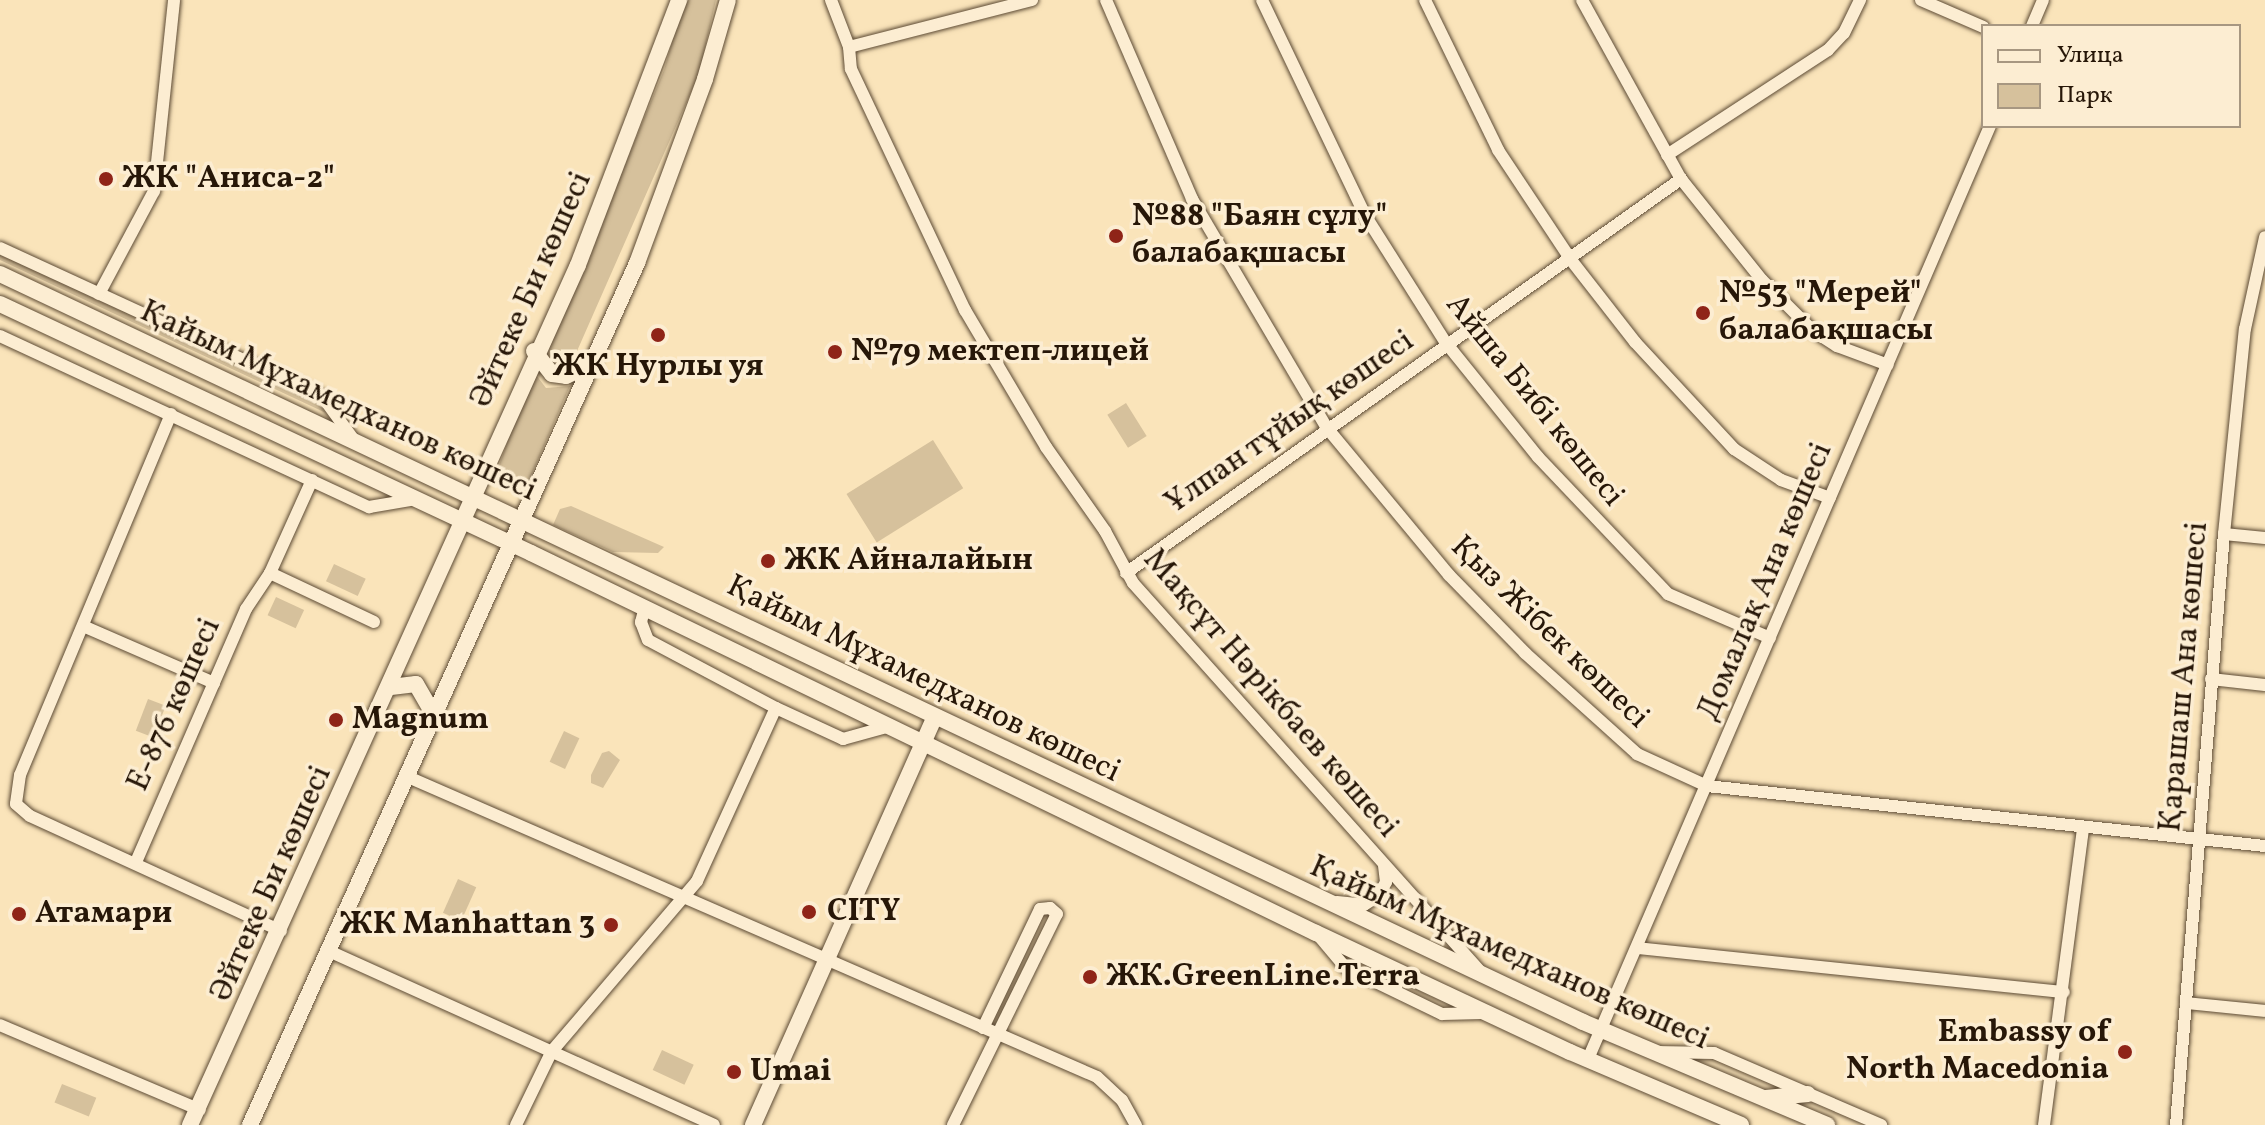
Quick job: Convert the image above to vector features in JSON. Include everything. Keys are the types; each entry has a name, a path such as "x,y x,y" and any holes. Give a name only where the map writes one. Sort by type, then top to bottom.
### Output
{"main road":[{"name":"Әйтеке Би көшесі","path":"195,1118 391,687 534,351 578,265 679,0"},
{"path":"250,1125 331,952 408,777 432,712 512,543 654,219 728,0"},
{"name":"Қайым Мұхамедханов көшесі","path":"0,274 1601,1031 1827,1125"},
{"name":"Қайым Мұхамедханов көшесі","path":"0,304 512,543 1316,933 1588,1059 1739,1124"},
{"path":"534,351 552,374 566,376 587,366"},
{"path":"391,687 416,684 432,712"},
{"path":"753,1125 935,717"},
{"path":"1763,1098 1808,1094"}],"street":[{"path":"99,294 154,191 174,0"},
{"name":"Мақсұт Нәрікбаев көшесі","path":"831,0 849,47 851,69 965,310 1046,447 1105,531 1126,573 1237,705 1484,976"},
{"path":"849,47 1032,0"},
{"name":"Қыз Жібек көшесі","path":"1106,0 1192,199 1327,428 1449,575 1525,653 1637,754 1707,786 2265,846"},
{"name":"Айша Бибі көшесі","path":"1262,0 1365,215 1446,343 1538,457 1668,594 1770,638"},
{"path":"1425,0 1498,150 1571,260 1635,342 1734,449 1781,480 1830,498"},
{"path":"1582,0 1681,179 1762,280 1812,330 1837,346 1888,365"},
{"path":"1667,155 1828,50 1844,33 1860,0"},
{"path":"1921,0 1981,26"},
{"path":"2033,24 2043,0"},
{"name":"Домалақ Ана көшесі","path":"1588,1059 1989,128"},
{"name":"Ұлпан тұйық көшесі","path":"1126,573 1681,179"},
{"name":"Қарашаш Ана көшесі","path":"2176,1125 2224,534 2245,329 2265,237"},
{"path":"0,248 322,396 354,440"},
{"path":"0,336 369,507 417,499"},
{"path":"171,414 20,775 16,804 30,816 281,931"},
{"name":"Е-876 көшесі","path":"136,862 246,609 270,573 312,480"},
{"path":"2224,534 2265,538"},
{"path":"270,573 374,622"},
{"path":"645,607 641,622 648,640 776,708 843,739 890,726"},
{"path":"83,626 214,683"},
{"path":"2211,679 2265,685"},
{"path":"516,1125 552,1051 697,881 776,708"},
{"path":"408,777 684,894 1097,1077 1122,1100 1136,1125"},
{"path":"2044,1125 2064,992 2083,828"},
{"path":"1321,900 1364,905 1378,896 1386,882 1384,866"},
{"path":"953,1125 1057,914 1050,908 1040,909 977,1026"},
{"path":"1637,948 2064,992"},
{"path":"331,952 714,1125"},
{"path":"2186,1003 2265,1011"},
{"path":"0,1025 195,1118"},
{"path":"1652,1052 1714,1053 1881,1125"}],"green space":[{"path":"684,0 716,0 699,74 570,367 555,368 546,356 664,70"},
{"path":"0,253 316,402 326,413 0,260"},
{"path":"533,371 546,388 570,386 527,485 497,471"},
{"path":"1126,403 1147,436 1128,448 1107,415"},
{"path":"933,440 963,488 877,542 846,494"},
{"path":"571,506 664,547 658,553 613,552 553,525 560,509"},
{"path":"334,564 366,579 358,596 326,581"},
{"path":"276,597 304,610 296,628 268,615"},
{"path":"148,699 166,706 154,738 136,731"},
{"path":"564,731 579,738 565,769 550,762"},
{"path":"609,751 620,760 603,788 591,783 591,775 602,753"},
{"path":"458,879 476,887 461,921 443,913"},
{"path":"662,1050 694,1065 684,1085 653,1070"},
{"path":"62,1084 96,1098 89,1116 55,1103"}],"place":[{"name":"ЖК \"Аниса-2\"","path":"106,179"},
{"name":"№88 \"Баян сұлу\" балабақшасы","path":"1116,236"},
{"name":"№53 \"Мерей\" балабақшасы","path":"1703,313"},
{"name":"ЖК Нурлы уя","path":"658,335"},
{"name":"№79 мектеп-лицей","path":"835,352"},
{"name":"ЖК Айналайын","path":"768,561"},
{"name":"Magnum","path":"336,720"},
{"name":"CITY","path":"809,912"},
{"name":"Атамари","path":"19,914"},
{"name":"ЖК Manhattan 3","path":"611,925"},
{"name":"ЖК.GreenLine.Terra","path":"1090,977"},
{"name":"Embassy of North Macedonia","path":"2125,1052"},
{"name":"Umai","path":"734,1072"}]}
